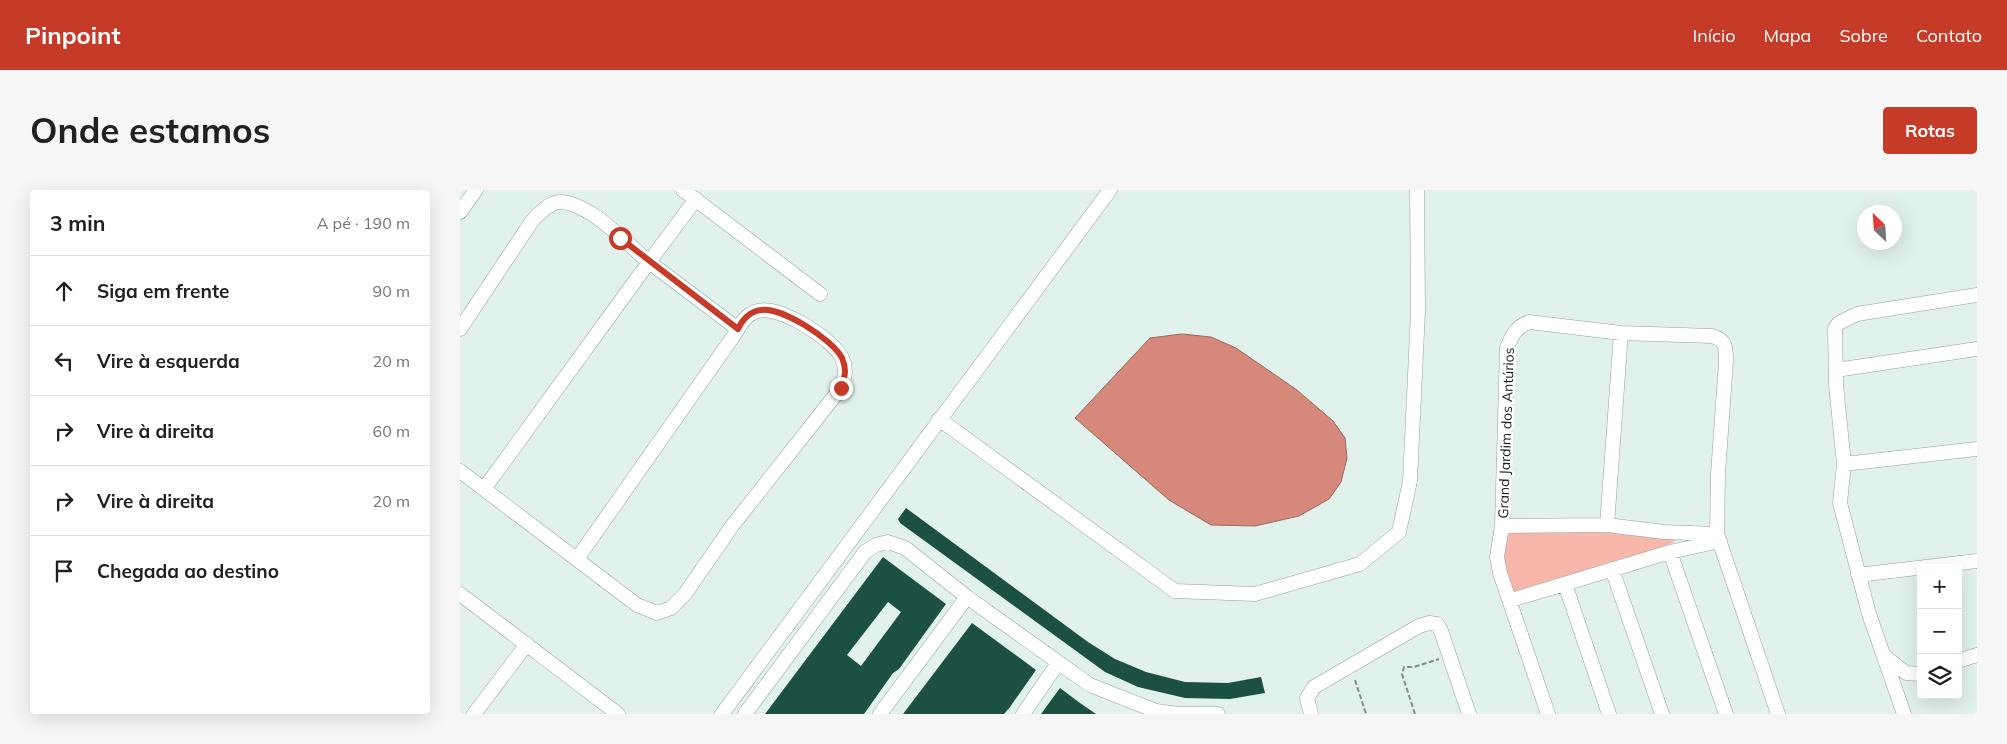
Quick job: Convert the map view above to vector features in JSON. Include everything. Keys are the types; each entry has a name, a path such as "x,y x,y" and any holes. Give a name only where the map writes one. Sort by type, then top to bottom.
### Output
{"street":[{"path":"460,212 476,190"},
{"path":"683,190 820,294"},
{"path":"722,714 1102,195 1110,190"},
{"path":"939,420 1176,591 1255,594 1360,564 1399,532 1410,481 1418,311 1417,190"},
{"path":"484,489 696,199"},
{"path":"460,329 532,221 544,209 559,202 582,206 649,262 738,329"},
{"path":"1904,714 1858,575 1840,503 1844,464 1836,370 1835,328 1847,318 1882,309 1977,295"},
{"path":"460,471 636,605 657,613 671,608 685,594 732,526 841,388 846,374 842,357 819,334 794,320 772,311 761,310 742,321 577,559"},
{"name":"Grand Jardim dos Antúrios","path":"1548,714 1511,600 1500,573 1497,557 1502,526 1508,348 1512,334 1521,325 1529,322 1621,332 1712,336 1721,338 1725,343 1726,361 1718,474 1718,538 1778,714"},
{"path":"1607,526 1621,332"},
{"path":"1836,370 1977,348"},
{"path":"1844,464 1977,449"},
{"name":"Grand Jardim dos Antúrios","path":"1502,526 1607,526 1718,538"},
{"path":"1511,600 1718,538"},
{"path":"745,714 865,552 876,545 888,542 905,548 967,597 1090,684 1155,712 1218,714"},
{"path":"1670,552 1726,714"},
{"path":"1858,575 1977,561"},
{"path":"1612,569 1662,714"},
{"path":"1566,584 1609,714"},
{"path":"460,594 618,714"},
{"path":"880,714 967,597"},
{"path":"1311,714 1307,698 1314,687 1419,626 1430,623 1437,624 1469,714"},
{"path":"474,714 527,644"},
{"path":"1883,655 1906,673 1917,674"},
{"path":"1962,660 1977,655"},
{"path":"1022,714 1058,663"}],"path":[{"path":"1416,714 1402,674 1404,667 1414,667 1439,659 1448,652"},
{"path":"1355,680 1366,714"}],"shaded area":[{"path":"1182,334 1211,337 1236,348 1297,390 1333,421 1345,438 1347,458 1341,482 1329,499 1299,516 1255,526 1211,525 1169,500 1075,418 1150,338"},
{"path":"1519,527 1673,536 1675,540 1673,543 1524,593 1514,592 1509,584 1505,576 1502,557 1502,548 1505,540 1511,532"}],"building":[{"path":"906,508 1088,642 1115,659 1146,672 1185,682 1228,683 1261,677 1265,693 1230,699 1185,698 1138,687 1105,672 900,523 898,519"},
{"path":"883,557 946,604 864,714 765,714","holes":["888,602 901,612 861,666 847,655"]},
{"path":"972,623 1036,670 1010,707 1004,714 903,714"},
{"path":"1060,688 1080,703 1096,714 1041,714"}],"route":[{"path":"620,238 738,329 742,321 752,313 761,310 772,311 794,320 819,334 842,357 846,374 841,388"}]}
